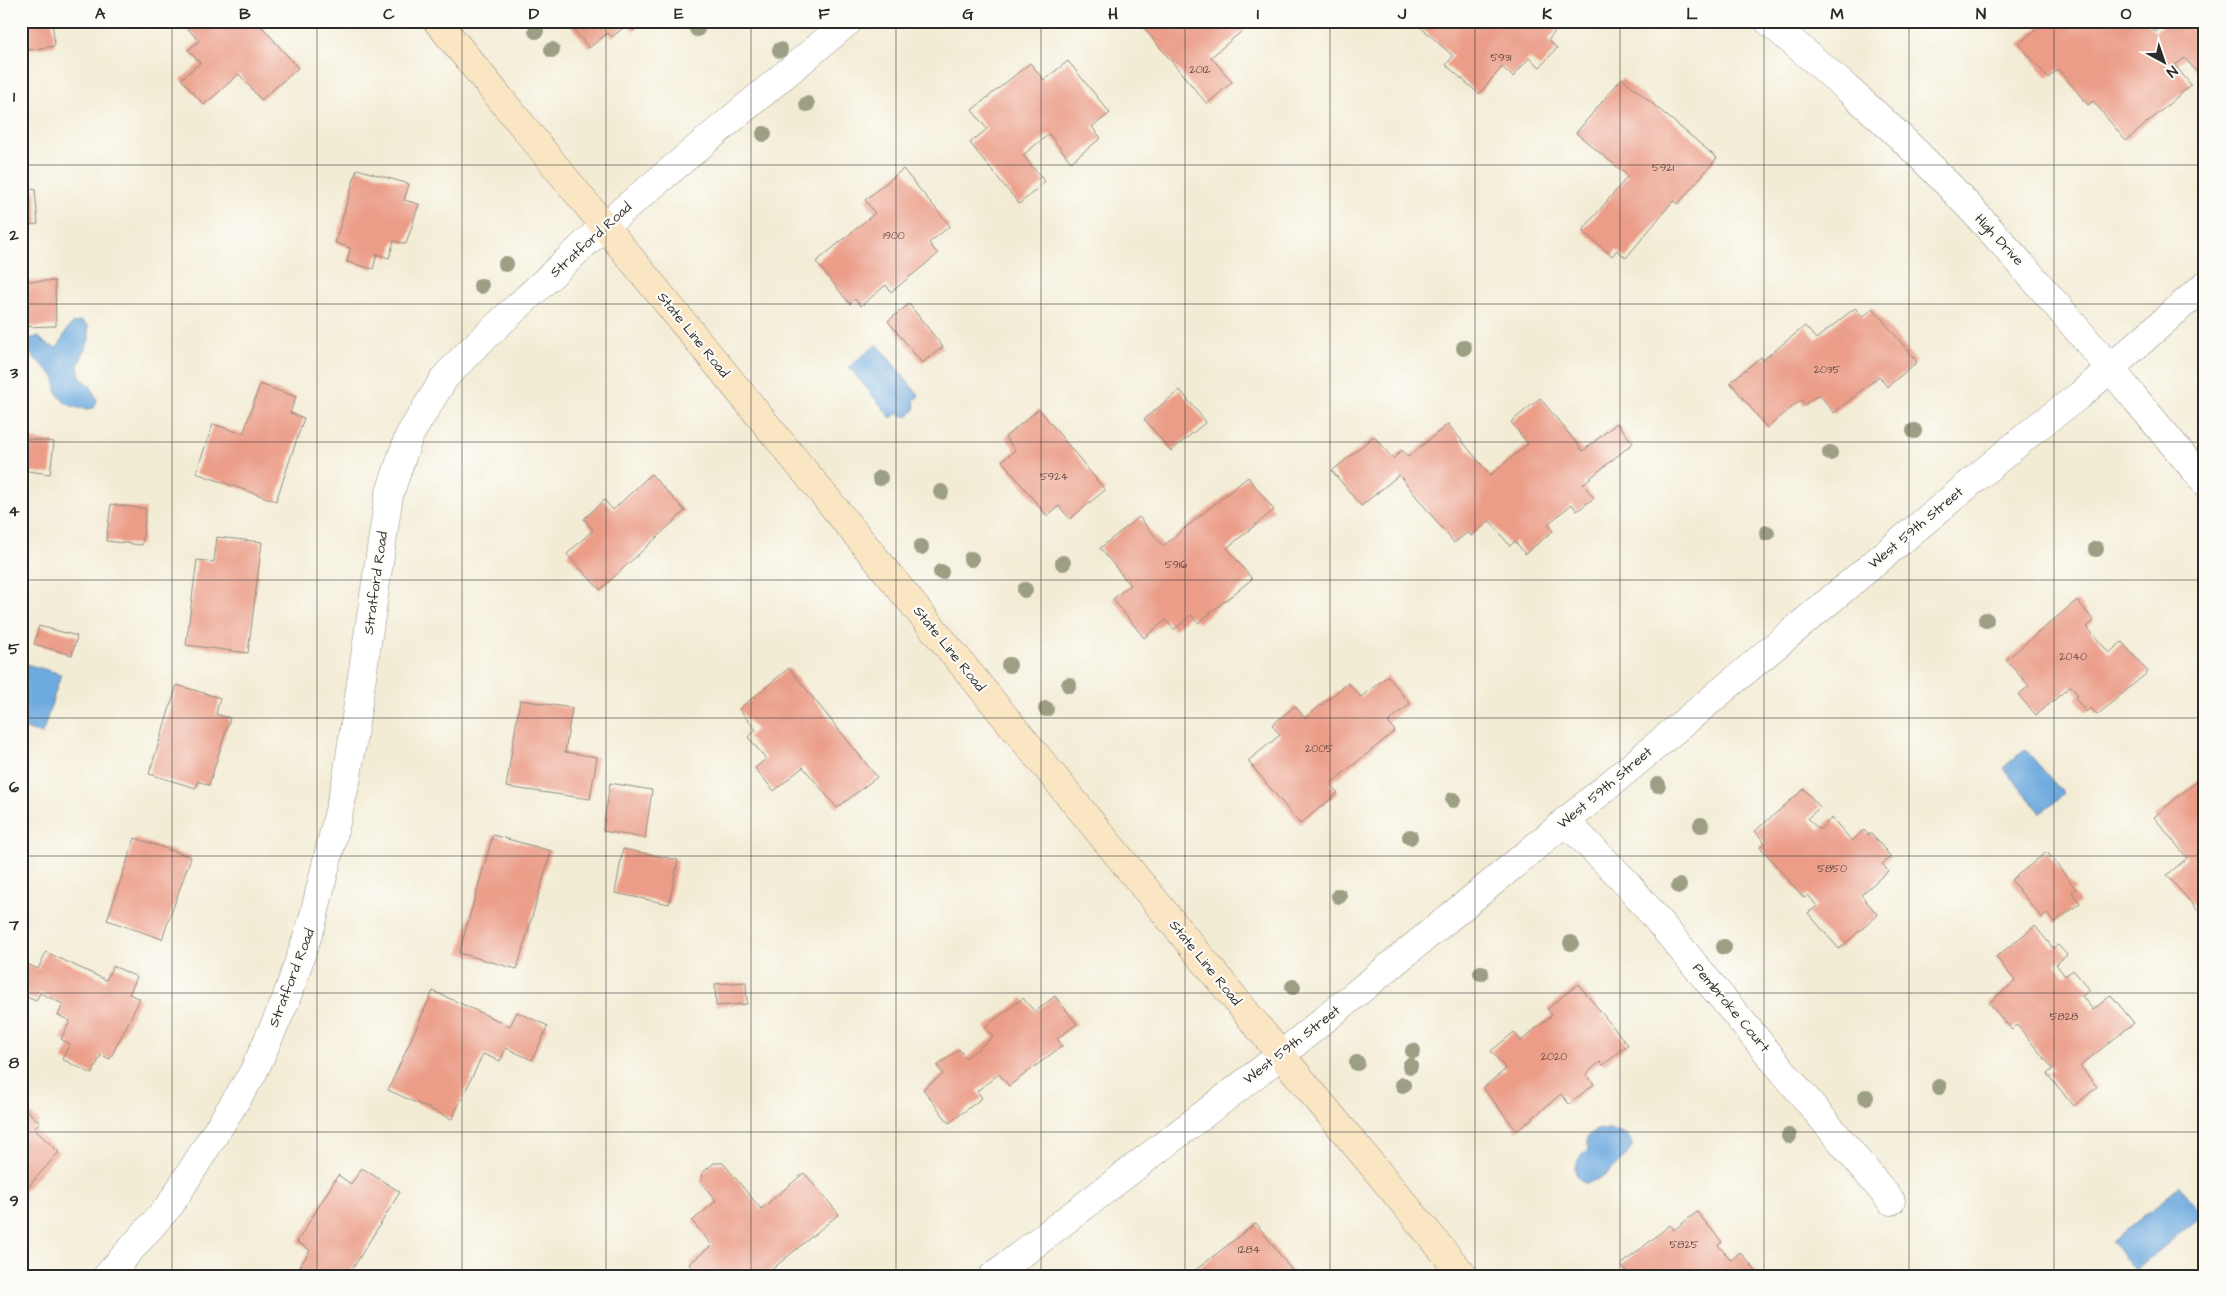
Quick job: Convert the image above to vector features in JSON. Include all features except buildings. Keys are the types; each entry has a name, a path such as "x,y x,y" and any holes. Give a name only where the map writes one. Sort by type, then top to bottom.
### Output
{"main road":[{"name":"State Line Road","path":"437,21 1281,1055 1464,1276"}],"street":[{"name":"Stratford Road","path":"108,1276 170,1205 253,1073 285,1002 312,923 347,777 389,495 409,436 444,377 472,348 604,226 849,21"},
{"name":"High Drive","path":"1768,21 1846,86 1934,170 2013,254 2205,482"},
{"name":"West 59th Street","path":"993,1276 1281,1055 2029,434 2110,369 2205,285"},
{"name":"Pembroke Court","path":"1565,821 1625,881 1891,1201"}],"water":[{"path":"81,321 88,326 89,339 78,366 80,377 91,387 97,400 94,408 89,409 71,406 61,399 56,389 54,377 26,349 28,340 38,336 46,344 57,348 68,328"},
{"path":"877,344 919,396 914,400 915,409 909,416 903,416 898,413 891,418 849,367"},
{"path":"26,664 61,674 42,734 21,728 21,680"},
{"path":"2025,749 2064,794 2041,813 2003,768"},
{"path":"1596,1129 1624,1133 1631,1141 1632,1147 1624,1158 1611,1170 1597,1179 1584,1183 1576,1174 1575,1165 1588,1149 1588,1136"},
{"path":"2180,1186 2203,1215 2135,1270 2112,1242"}]}
